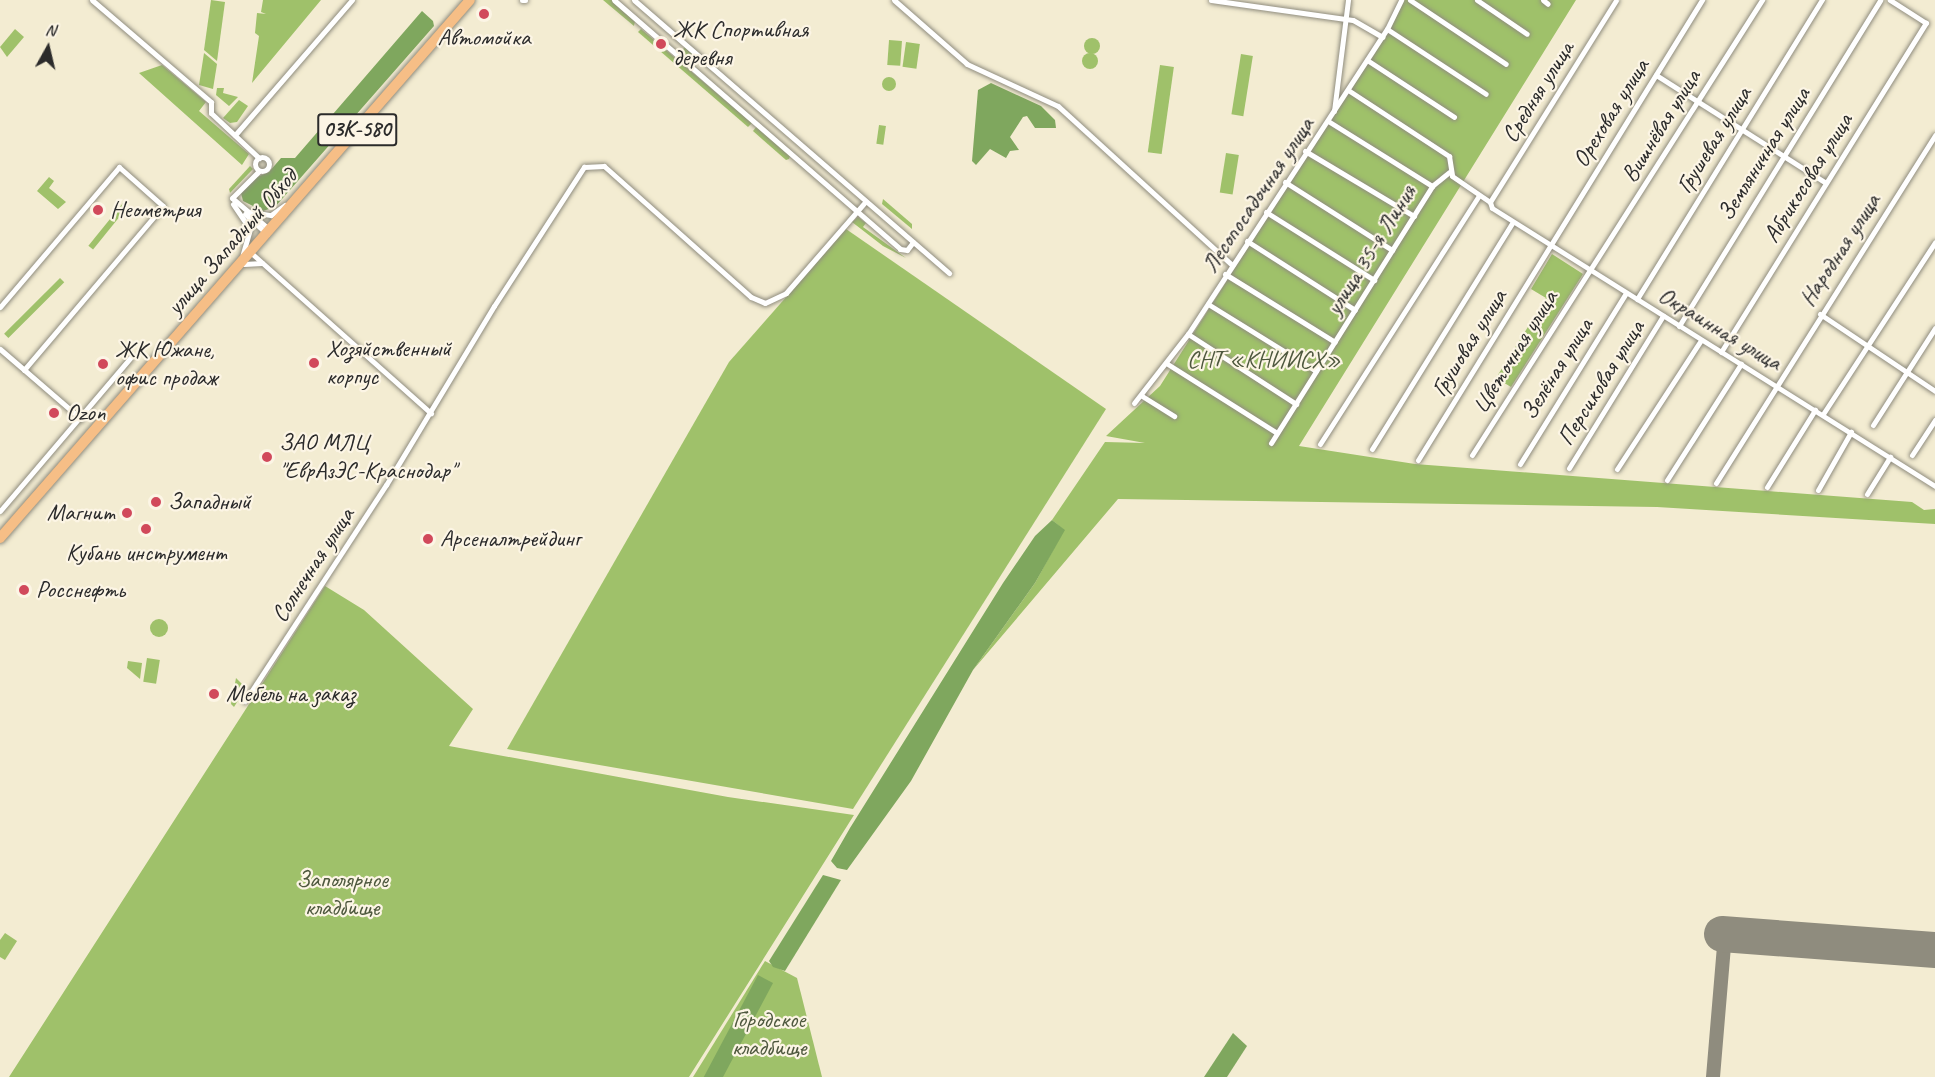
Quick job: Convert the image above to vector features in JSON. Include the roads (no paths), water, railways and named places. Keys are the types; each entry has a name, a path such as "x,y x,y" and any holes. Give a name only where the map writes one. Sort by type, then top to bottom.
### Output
{"highway":[{"name":"улица Западный Обход","path":"266,232 285,205 463,0"},
{"name":"улица Западный Обход","path":"0,531 470,0"},
{"name":"улица Западный Обход","path":"0,538 239,267 247,252"}],"street":[{"path":"92,0 211,102 210,111 259,158 267,159 270,165 259,171 233,201"},
{"path":"235,135 352,0"},
{"path":"614,0 900,249 907,250 913,242"},
{"path":"634,0 949,273"},
{"path":"894,0 967,64 1058,106 1232,265"},
{"path":"1211,0 1346,19 1382,37"},
{"path":"1334,112 1348,0"},
{"name":"Лесопосадочная улица","path":"1134,403 1142,396 1208,304 1305,151 1328,121 1382,37 1401,0"},
{"path":"1410,0 1506,64"},
{"path":"1477,0 1527,34"},
{"name":"Средняя улица","path":"1490,202 1616,0"},
{"name":"Ореховая улица","path":"1550,245 1702,0"},
{"name":"Вишнёвая улица","path":"1592,271 1762,0"},
{"name":"Грушевая улица","path":"1637,299 1822,0"},
{"name":"Земляничная улица","path":"1679,326 1880,0"},
{"name":"Абрикосовая улица","path":"1721,352 1926,24 1890,0"},
{"path":"652,34 661,24"},
{"path":"1387,29 1486,94"},
{"path":"1367,60 1454,117"},
{"path":"1656,75 1826,183"},
{"path":"722,94 731,84"},
{"path":"1348,90 1449,156 1453,163 1449,172"},
{"path":"1328,121 1432,186"},
{"name":"Народная улица","path":"1777,385 1935,135"},
{"path":"786,151 796,140"},
{"path":"1305,151 1414,216"},
{"path":"259,158 255,165 259,171"},
{"name":"Солнечная улица","path":"245,701 431,414 494,306 580,172 594,164 604,166 762,302 783,297 857,212"},
{"path":"0,307 119,167 163,206 24,370"},
{"name":"Окраинная улица","path":"1449,172 1490,202 1492,208 1935,486"},
{"name":"улица 35-я Линия","path":"1271,443 1432,186 1449,172"},
{"path":"832,191 842,180"},
{"path":"1285,182 1392,250"},
{"path":"1320,444 1479,195"},
{"path":"233,201 266,232"},
{"path":"233,201 247,210 266,232 262,263"},
{"path":"233,201 250,229 247,252 431,414"},
{"path":"857,212 865,202"},
{"path":"247,210 271,215 285,205"},
{"path":"1266,212 1374,279"},
{"path":"1372,449 1514,222"},
{"path":"1247,241 1355,310"},
{"path":"1823,414 1865,345 1935,242"},
{"name":"Грушовая улица","path":"1419,460 1550,245"},
{"path":"239,267 262,263"},
{"name":"Цветочная улица","path":"1472,455 1544,338 1592,271"},
{"path":"1225,274 1335,342"},
{"name":"Зелёная улица","path":"1520,464 1626,292"},
{"path":"1208,304 1316,371"},
{"path":"1820,314 1935,391"},
{"name":"Персиковая улица","path":"1569,468 1664,316"},
{"path":"1873,425 1935,328"},
{"path":"1188,334 1296,404"},
{"path":"1617,469 1701,340"},
{"path":"0,349 81,419"},
{"path":"0,511 81,419 130,358"},
{"path":"1166,363 1277,433"},
{"path":"1667,480 1742,364"},
{"path":"1716,483 1777,385"},
{"path":"1142,396 1174,416"},
{"path":"1767,487 1815,410"},
{"path":"1912,455 1935,420"},
{"path":"1818,490 1851,432"},
{"path":"1867,494 1890,457"}],"place":[{"name":"Автомойка","path":"484,14"},
{"name":"ЖК Спортивная деревня","path":"661,44"},
{"name":"Неометрия","path":"98,210"},
{"name":"Хозяйственный корпус","path":"314,363"},
{"name":"ЖК Южане, офис продаж","path":"103,364"},
{"name":"Ozon","path":"54,413"},
{"name":"ЗАО МЛЦ \"ЕврАзЭС-Краснодар\"","path":"267,457"},
{"name":"Западный","path":"156,502"},
{"name":"Магнит","path":"127,513"},
{"name":"Кубань инструмент","path":"146,529"},
{"name":"Арсеналтрейдинг","path":"428,539"},
{"name":"Росснефть","path":"24,590"},
{"name":"Мебель на заказ","path":"214,694"}],"park label":[{"name":"СНТ «КНИИСХ»","path":"1264,360"},
{"name":"Заполярное кладбище","path":"342,894"},
{"name":"Городское кладбище","path":"769,1034"}]}
